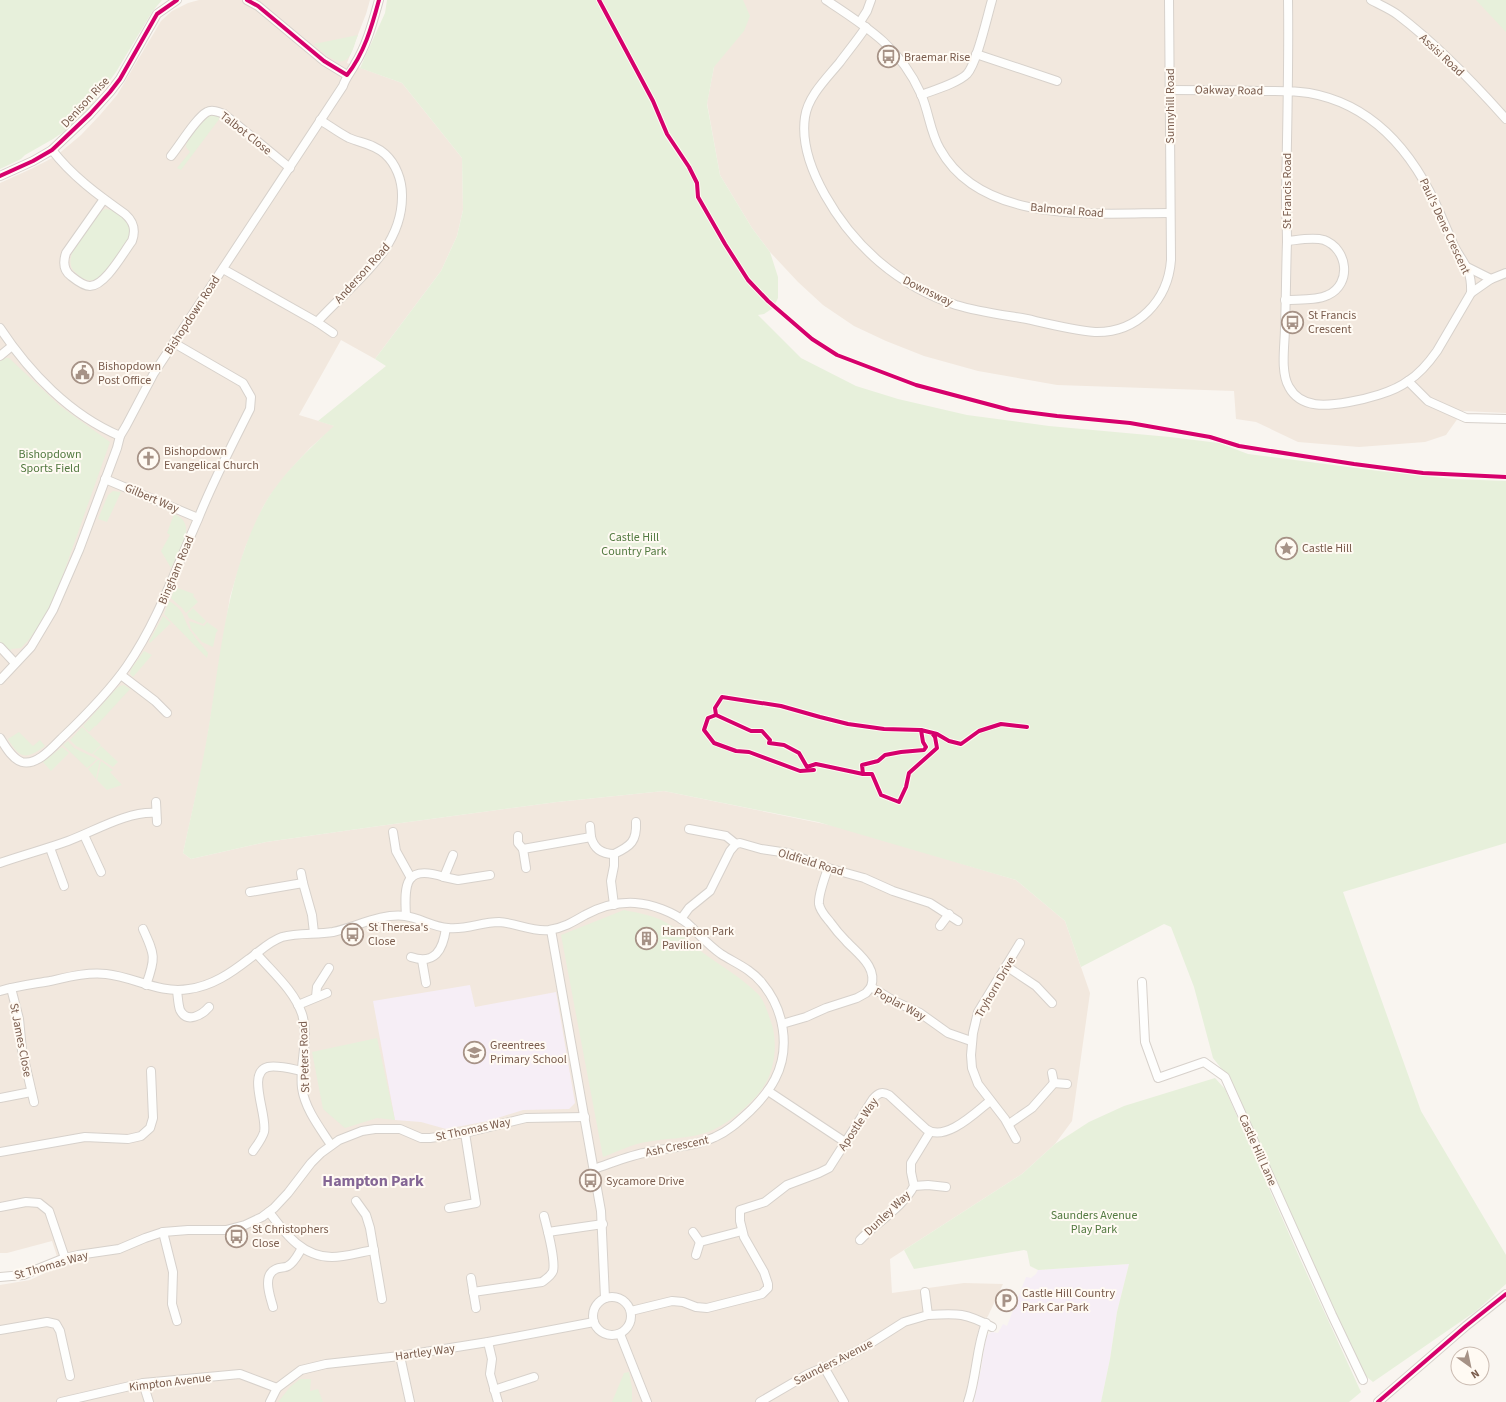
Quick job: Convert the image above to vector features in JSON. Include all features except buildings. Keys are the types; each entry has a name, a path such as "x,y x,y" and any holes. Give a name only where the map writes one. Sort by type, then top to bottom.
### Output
{"street":[{"name":"Denison Rise","path":"0,176 33,161 52,150 85,118 110,92 120,79 157,14 177,0"},
{"path":"247,0 258,6 324,61 347,75"},
{"name":"Bishopdown Road","path":"0,680 31,647 53,610 79,550 117,448 120,436 154,373 343,86 347,75 356,64 362,51 379,0"},
{"name":"Balmoral Road","path":"826,0 863,24 886,43 900,58 921,95 933,133 940,149 957,172 970,184 1005,200 1034,208 1099,213 1170,213"},
{"name":"Downsway","path":"871,0 863,24 812,98 805,117 804,133 806,149 820,187 841,222 871,256 905,281 931,295 972,309 1090,331 1116,329 1132,324 1141,319 1154,306 1163,292 1169,277 1170,213"},
{"path":"921,95 956,81 966,75 972,67 992,0"},
{"name":"Sunnyhill Road","path":"1169,0 1170,213"},
{"name":"St Francis Road","path":"1288,0 1287,241 1284,358 1287,382 1289,388 1301,400 1319,405 1341,403 1369,397 1395,388 1408,381"},
{"name":"Assisi Road","path":"1371,0 1397,14 1427,40 1485,96 1506,119"},
{"path":"976,54 1057,81"},
{"name":"Oakway Road","path":"1170,90 1288,91"},
{"name":"Paul's Dene Crescent","path":"1288,91 1318,95 1343,103 1361,113 1392,136 1402,147 1425,181 1436,202 1454,245 1467,267 1470,282 1470,294"},
{"name":"Talbot Close","path":"171,156 200,118 211,110 224,114 290,168"},
{"name":"Anderson Road","path":"317,322 385,250 398,227 402,205 400,182 396,169 388,157 378,149 349,138 320,120"},
{"path":"52,150 67,168 104,199 130,218 134,226 132,241 103,280 95,285 81,284 67,272 64,259 66,253 104,199"},
{"path":"1285,300 1327,296 1338,288 1342,282 1345,271 1345,264 1341,255 1328,242 1311,239 1287,241"},
{"path":"1467,267 1491,278"},
{"path":"223,269 317,322 333,334"},
{"path":"1506,273 1491,278 1470,294 1437,351 1431,359 1408,381 1428,401 1466,418 1506,419"},
{"path":"0,328 12,346 38,376 59,396 89,419 108,431 120,436"},
{"name":"Bingham Road","path":"0,738 18,760 27,762 36,760 45,754 76,724 120,675 143,640 158,612 198,518 250,409 252,397 243,383 174,342"},
{"path":"0,356 12,346"},
{"name":"Gilbert Way","path":"105,479 198,518"},
{"path":"0,648 15,663"},
{"path":"120,675 155,701 167,713"},
{"path":"0,863 50,848 131,816 146,813 156,817 156,802"},
{"path":"590,826 593,845 598,850 605,853 614,854 628,846 634,839 637,833 636,822"},
{"name":"Oldfield Road","path":"689,829 726,836 736,844 740,843 761,849 788,853 828,868 864,878 893,891 926,901 958,921"},
{"path":"393,832 396,851 411,878"},
{"path":"84,835 101,872"},
{"path":"518,836 518,843 523,849 526,868"},
{"path":"523,849 591,837"},
{"path":"681,919 689,908 710,891 730,851 736,844"},
{"path":"50,848 64,886"},
{"path":"614,854 614,866 611,881 614,905"},
{"path":"444,877 453,855"},
{"path":"828,868 819,899 819,905 822,912 868,965 872,979 872,988"},
{"path":"302,873 303,883 312,915 314,933"},
{"path":"406,916 405,890 407,882 411,878 423,873 458,880 490,875"},
{"path":"250,892 303,883"},
{"name":"Ash Crescent","path":"551,930 562,928 593,911 614,905 628,903 656,907 681,919 714,949 746,968 757,977 772,997 782,1024 784,1041 778,1073 768,1091 740,1120 717,1136 695,1144 640,1154 594,1168"},
{"path":"940,926 949,914"},
{"path":"0,991 95,974 111,975 158,989 177,991 196,988 219,980 232,972 268,944 281,938 295,935 336,932 384,918 406,916 446,928 464,928 498,922 532,929 551,930 603,1224 605,1298"},
{"path":"411,957 422,960 432,956 441,949 444,944 446,928"},
{"path":"143,929 153,951 152,968 146,985"},
{"name":"Tryhorn Drive","path":"1016,1139 1009,1124 978,1084 972,1068 971,1041 974,1024 980,1008 1020,943"},
{"name":"St Peters Road","path":"256,953 288,989 302,1014 305,1030 302,1089 307,1104 331,1145"},
{"path":"422,960 426,983"},
{"path":"1006,966 1036,986 1052,1003"},
{"path":"316,997 317,987 329,968"},
{"name":"Castle Hill Lane","path":"1142,982 1145,1042 1158,1078 1204,1062 1226,1076 1329,1308 1363,1380"},
{"name":"St James Close","path":"11,988 21,1025 22,1050 34,1102"},
{"name":"Poplar Way","path":"782,1024 806,1018 826,1008 857,998 872,988 894,1001 920,1013 948,1032 971,1041"},
{"path":"177,991 180,1008 182,1013 187,1016 192,1018 198,1016 204,1013 209,1007"},
{"path":"298,1005 327,993"},
{"path":"253,1151 262,1136 265,1127 257,1083 259,1075 264,1069 271,1067 302,1071"},
{"path":"0,1152 85,1137 128,1139 141,1136 150,1128 153,1118 151,1071"},
{"path":"1052,1073 1054,1083"},
{"path":"1054,1083 1067,1084"},
{"path":"1009,1124 1032,1108 1054,1083"},
{"path":"768,1091 845,1142"},
{"name":"St James Close","path":"0,1098 31,1092"},
{"name":"Apostle Way","path":"631,1311 672,1301 707,1308 762,1294 768,1288 767,1278 742,1231 740,1210 765,1202 787,1185 825,1170 832,1165 873,1099 879,1093 886,1093 893,1098 930,1132"},
{"path":"930,1132 942,1132 956,1127 973,1116 990,1101"},
{"name":"St Thomas Way","path":"0,1277 23,1275 65,1258 118,1249 164,1232 183,1230 226,1230 245,1226 269,1212 285,1196 311,1163 331,1145 354,1133 375,1129 400,1129 425,1138 465,1133 526,1118 557,1116 585,1117"},
{"name":"Dunley Way","path":"914,1186 910,1172 911,1163 930,1132"},
{"path":"449,1208 476,1204 465,1133"},
{"name":"Dunley Way","path":"914,1186 928,1185 946,1187"},
{"name":"Dunley Way","path":"860,1240 880,1220 904,1200 914,1186"},
{"path":"356,1201 366,1215 368,1221 382,1299"},
{"path":"0,1207 26,1202 39,1203 49,1211 65,1258"},
{"path":"269,1212 288,1236 302,1248 313,1253 331,1257 374,1250"},
{"path":"473,1292 542,1282 549,1277 552,1273 553,1267 544,1216"},
{"path":"548,1232 603,1224"},
{"path":"700,1242 742,1231"},
{"path":"164,1232 173,1272 172,1304 177,1321"},
{"path":"693,1232 700,1242"},
{"path":"696,1255 700,1242"},
{"path":"273,1307 268,1284 269,1277 276,1269 291,1264 302,1248"},
{"path":"471,1278 476,1308"},
{"path":"925,1292 928,1315"},
{"path":"1378,1402 1466,1326 1506,1294"},
{"path":"605,1298 619,1298 626,1303 631,1311 630,1322 620,1334 614,1335 604,1333 596,1326 594,1322 593,1317 595,1308 601,1300 605,1298"},
{"name":"Saunders Avenue","path":"760,1402 808,1374 863,1348 904,1322 928,1315 962,1314 989,1325 982,1332 977,1364 968,1402"},
{"path":"0,1330 47,1322 56,1324 60,1331 70,1376"},
{"name":"Hartley Way","path":"270,1402 277,1388 301,1370 308,1368 326,1364 400,1356 488,1342 594,1322"},
{"path":"620,1334 647,1402"},
{"path":"488,1342 492,1360 490,1374 498,1402"},
{"path":"400,1356 410,1402"},
{"path":"824,1367 828,1378 844,1402"},
{"name":"Kimpton Avenue","path":"61,1402 143,1383 240,1374 277,1388"},
{"path":"494,1390 534,1377"},
{"path":"143,1383 148,1402"}],"shaded area":[{"path":"199,0 370,0 347,63 402,83 462,158 463,210 457,236 441,271 375,359 341,340 299,415 335,426 310,448 271,494 263,507 245,548 230,597 204,759 183,853 191,859 266,842 557,802 664,791 844,828 1016,880 1065,921 1090,993 1072,1121 1055,1144 1022,1174 890,1259 892,1293 964,1283 1003,1284 988,1316 978,1331 974,1367 964,1402 0,1402 0,1285 30,1280 60,1266 52,1241 7,1253 0,1253 0,183 56,156 81,135 117,95 161,21 172,11 188,3"},
{"path":"720,0 1506,0 1506,413 1463,411 1446,435 1425,442 1359,447 1298,442 1256,422 1236,419 1234,391 1057,385 978,371 924,356 854,326 823,305 798,282 770,252 752,228 720,175 707,103 714,67"},
{"name":"Greentrees Primary School","path":"470,985 475,1007 556,992 575,1103 569,1109 523,1110 488,1121 446,1129 421,1122 395,1120 373,1001"},
{"path":"1129,1264 1117,1312 1110,1359 1101,1402 975,1402 974,1395 981,1370 986,1336 992,1332 998,1333 1003,1324 1007,1326 1026,1277 1031,1278 1038,1270"}],"green space":[{"path":"0,0 162,0 152,12 116,72 91,106 74,125 25,155 21,159 0,169"},
{"name":"Castle Hill Country Park","path":"387,0 743,0 750,16 744,31 714,67 707,104 720,175 752,228 770,252 778,277 778,298 773,308 764,314 758,315 801,358 856,386 898,399 967,415 1049,426 1219,443 1248,454 1379,471 1453,479 1506,481 1506,843 1343,892 1421,1111 1506,1255 1506,1284 1476,1311 1373,1382 1367,1377 1360,1368 1224,1072 1213,1058 1194,987 1171,927 1164,924 1081,967 1065,921 1016,880 818,822 664,791 557,802 266,842 191,859 183,853 206,742 227,614 241,560 251,533 263,507 286,474 334,426 318,421 386,366 375,359 441,271 457,236 463,210 462,158 402,83 360,68 385,13"},
{"path":"1476,0 1506,0 1506,32"},
{"path":"358,35 351,53 344,61 335,60 325,54 314,44"},
{"path":"211,115 216,115 220,118 181,170 177,168 190,152 186,147 192,134 200,124"},
{"path":"105,209 117,212 130,224 130,238 119,256 99,278 95,280 86,280 74,271 71,265 73,251 81,236 98,214"},
{"name":"Bishopdown Sports Field","path":"9,358 60,406 110,442 59,586 51,603 33,635 21,648 11,649 11,651 0,642 0,361"},
{"path":"113,491 121,492 107,522 98,519 108,495"},
{"path":"174,514 181,518 185,524 186,531 182,546 171,568 161,551 170,535 167,533"},
{"path":"175,587 194,594 193,596 198,602 186,613 171,598"},
{"path":"169,601 182,612 192,633 208,653 207,658 164,614"},
{"path":"193,608 206,621 203,624 189,618 187,614"},
{"path":"163,616 171,623 150,643 149,642"},
{"path":"189,621 204,626 207,622 218,630 213,647 202,642 191,629"},
{"path":"144,651 152,655 133,677 130,674 131,669"},
{"path":"124,685 130,689 89,732 83,726 117,688"},
{"path":"82,727 101,745 92,754 76,746 70,740"},
{"path":"19,732 33,746 40,740 45,746 33,754 20,754 12,746 8,739"},
{"path":"68,741 74,748 97,759 87,768 63,745"},
{"path":"101,746 118,762 113,767 93,754"},
{"path":"62,747 69,753 51,771 43,762"},
{"path":"100,760 96,779 88,769"},
{"path":"101,761 113,770 110,772 122,785 107,790 97,780"},
{"path":"624,910 654,917 670,925 679,931 702,952 752,988 762,999 765,1006 773,1027 775,1044 771,1070 764,1086 761,1091 733,1118 713,1130 695,1136 641,1143 603,1157 561,935"},
{"path":"377,1038 395,1120 377,1118 345,1128 323,1109 312,1052"},
{"name":"Saunders Avenue Play Park","path":"1215,1078 1225,1089 1361,1392 1349,1402 1101,1402 1110,1359 1117,1312 1129,1264 1038,1270 1030,1266 1027,1251 1024,1250 914,1269 904,1250 1022,1174 1055,1144 1089,1122 1124,1106"},
{"path":"629,1372 632,1388 632,1402 612,1402 624,1373"},
{"path":"300,1379 311,1379 310,1391 318,1389 323,1402 278,1402 290,1387"}],"cycle path":[{"path":"0,176 33,161 52,150 90,114 120,79 157,14 177,0"},
{"path":"247,0 258,6 324,61 347,75 363,49 379,0"},
{"path":"599,0 653,101 667,134 689,167 697,183 698,197 748,280 768,301 812,339 837,355 916,385 1010,410 1130,423 1210,437 1239,446 1354,464 1423,473 1506,477"},
{"path":"863,774 816,764 807,767 799,753 784,745 769,743 770,740 762,731 751,731 716,715 715,708 722,697 781,706 848,724 884,729 921,730"},
{"path":"716,715 708,718 704,730 714,743 736,751 749,752 800,771 814,770"},
{"path":"932,733 935,737 937,748 909,773 906,787 899,802 881,795 872,774 863,774 862,765 878,761 885,755 924,750 926,747 923,742 921,730 937,734 949,741 961,744 979,731 1001,724 1027,727"},
{"path":"1378,1402 1466,1326 1506,1294"}],"place":[{"name":"Braemar Rise","path":"889,57"},
{"name":"St Francis Crescent","path":"1292,322"},
{"name":"Bishopdown Post Office","path":"83,373"},
{"name":"Bishopdown Evangelical Church","path":"148,458"},
{"name":"Castle Hill","path":"1287,548"},
{"name":"St Theresa's Close","path":"352,934"},
{"name":"Hampton Park Pavilion","path":"647,938"},
{"name":"Greentrees Primary School","path":"474,1052"},
{"name":"Sycamore Drive","path":"590,1181"},
{"name":"St Christophers Close","path":"236,1236"},
{"name":"Castle Hill Country Park Car Park","path":"1006,1300"}],"district":[{"name":"Hampton Park","path":"373,1180"}]}
